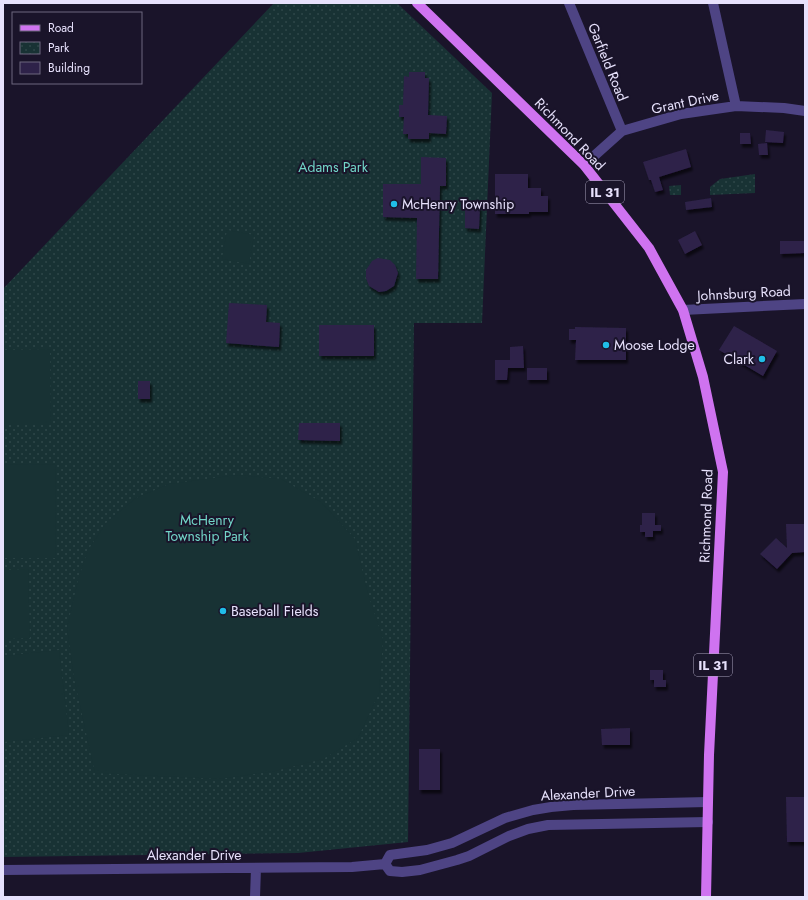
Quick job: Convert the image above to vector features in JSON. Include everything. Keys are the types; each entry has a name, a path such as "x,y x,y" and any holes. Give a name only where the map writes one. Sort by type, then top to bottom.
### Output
{"main road":[{"name":"Richmond Road","path":"417,3 584,165 648,248 683,310 703,376 723,472 709,748 706,897"}],"street":[{"name":"Garfield Road","path":"569,3 622,131"},
{"path":"713,3 736,106"},
{"name":"Grant Drive","path":"584,165 622,131 681,114 736,106 784,108 805,111"},
{"name":"Johnsburg Road","path":"683,310 805,304"},
{"name":"Alexander Drive","path":"3,870 352,867 385,864 390,855 426,850 452,843 505,818 533,810 573,805 708,802"},
{"path":"385,864 390,871 402,872 436,866 469,856 517,832 548,825 708,822"},
{"path":"255,897 256,868"}],"green space":[{"name":"McHenry Township Park","path":"274,3 397,3 492,93 482,323 414,323 408,842 298,853 3,857 3,289"},
{"path":"755,174 755,193 710,195 710,187 720,179"},
{"path":"681,185 681,195 670,195 669,186"},
{"path":"227,230 254,235 249,264 222,259"},
{"path":"50,349 51,423 3,423 3,350"},
{"path":"3,464 56,465 55,558 3,558"},
{"name":"Baseball Fields","path":"237,475 281,479 321,502 355,539 368,594 383,639 379,693 358,738 323,759 275,771 220,779 95,773 74,678 67,628 78,580 88,550 107,522 136,498 169,484"},
{"path":"28,569 30,638 3,639 3,570"},
{"path":"59,650 69,735 3,742 3,656"}],"building":[{"path":"409,72 425,72 425,78 429,78 428,115 447,116 446,134 429,133 429,139 408,139 408,134 403,134 404,117 399,117 399,105 403,105 404,76 409,77"},
{"path":"766,130 784,132 783,143 765,142"},
{"path":"740,133 750,133 751,144 740,144"},
{"path":"767,143 768,155 759,155 758,144"},
{"path":"686,149 691,167 659,177 663,190 655,192 643,162"},
{"path":"421,157 446,158 446,186 440,186 438,279 416,279 417,218 383,217 383,184 421,184"},
{"path":"495,174 528,174 528,188 541,188 541,196 548,196 548,212 529,212 529,214 495,214"},
{"path":"711,198 712,207 686,210 685,202"},
{"path":"465,205 480,206 479,229 465,228"},
{"path":"695,231 702,245 685,254 678,240"},
{"path":"780,241 805,241 805,253 780,254"},
{"path":"378,258 390,260 395,265 398,273 394,286 386,291 379,292 369,286 366,278 366,270 372,261"},
{"path":"229,303 267,305 266,322 280,323 279,347 226,343"},
{"path":"319,325 374,325 374,356 319,356"},
{"path":"734,326 777,351 763,376 719,350"},
{"path":"575,327 626,328 626,360 575,360 576,340 569,340 569,329 575,329"},
{"path":"523,346 524,368 508,368 507,380 495,380 495,360 510,360 510,347"},
{"path":"527,368 547,368 547,380 527,380"},
{"path":"138,381 150,381 150,399 138,399"},
{"path":"299,423 340,423 340,441 298,440"},
{"path":"642,513 655,513 655,525 661,525 661,531 653,531 653,537 645,537 645,532 640,532 640,525 642,525"},
{"path":"786,524 805,524 805,552 792,553 777,569 760,554 776,538 787,548"},
{"path":"650,670 663,670 663,680 666,680 666,687 654,687 654,680 650,680"},
{"path":"630,728 630,745 602,745 601,729"},
{"path":"419,749 440,749 440,790 419,790"},
{"path":"786,797 805,797 805,842 787,842"}],"place":[{"name":"McHenry Township","path":"394,204"},
{"name":"Moose Lodge","path":"606,345"},
{"name":"Clark","path":"762,359"},
{"name":"Baseball Fields","path":"223,611"}],"park label":[{"name":"Adams Park","path":"333,167"}]}
